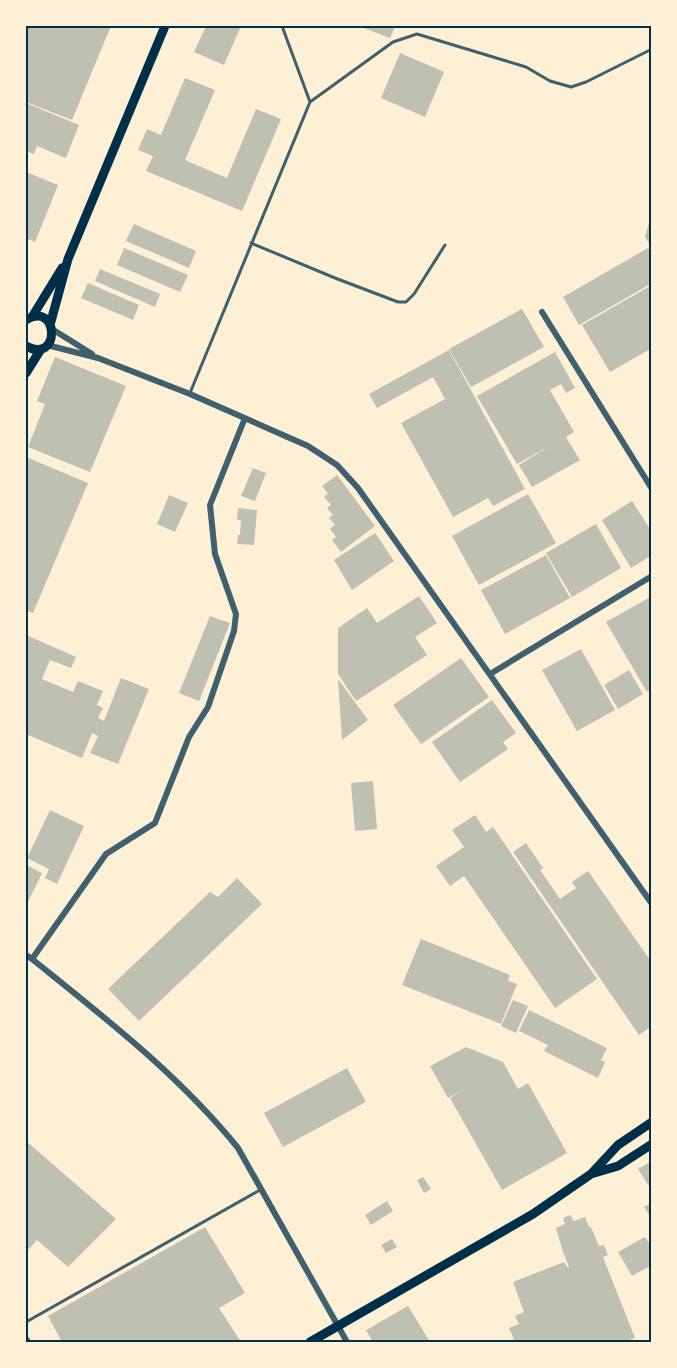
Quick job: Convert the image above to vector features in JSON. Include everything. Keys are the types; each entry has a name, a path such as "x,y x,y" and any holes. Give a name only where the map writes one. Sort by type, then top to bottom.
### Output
{"main road":[{"path":"26,374 50,340 51,327 68,259 165,26"},
{"path":"28,318 68,259"},
{"path":"28,318 43,318 51,327"},
{"path":"26,346 32,349 44,347"},
{"path":"310,1342 533,1214 591,1174 618,1145 651,1122"},
{"path":"591,1174 618,1166 651,1144"}],"street":[{"path":"542,312 651,489"},
{"path":"51,327 98,358"},
{"path":"44,347 98,358 190,394 308,446 337,465 358,488 650,899"},
{"path":"245,418 210,505 215,555 236,614 234,631 208,706 189,737 155,823 106,854 29,957 129,1037 215,1120 238,1148 347,1342"},
{"path":"490,674 651,576"}],"lane":[{"path":"282,26 310,102"},
{"path":"190,394 310,102 393,42 417,34 526,67 550,81 571,87 586,82 651,49"},
{"path":"251,243 398,302 406,302 414,294 445,245"},
{"path":"26,1322 262,1189"}],"building":[{"path":"26,26 111,26 72,120 26,102"},
{"path":"206,26 241,26 224,65 194,52"},
{"path":"359,26 395,26 390,38"},
{"path":"400,53 444,72 425,117 381,98"},
{"path":"185,78 215,90 185,160 227,178 256,109 281,119 242,211 146,171 153,156 138,150 147,129 161,135"},
{"path":"26,103 79,125 66,158 37,146 34,154 26,151"},
{"path":"26,172 58,185 35,242 26,238"},
{"path":"652,216 652,248 645,237"},
{"path":"134,224 196,251 189,268 126,241"},
{"path":"124,248 188,275 180,292 117,265"},
{"path":"648,248 652,253 652,283 579,325 563,297"},
{"path":"100,269 160,294 155,307 95,281"},
{"path":"88,283 139,305 133,320 81,298"},
{"path":"652,285 652,348 610,372 582,325"},
{"path":"522,309 544,347 471,387 449,349"},
{"path":"449,350 525,489 493,506 488,498 453,517 401,423 445,399 433,377 377,408 369,394"},
{"path":"555,352 575,388 566,393 561,384 550,390 574,432 566,437 580,460 532,487 519,465 548,447 517,464 477,396"},
{"path":"55,357 126,386 90,472 28,447 45,404 37,401"},
{"path":"26,457 88,483 33,613 26,610"},
{"path":"253,468 266,473 255,501 241,496"},
{"path":"337,475 375,526 341,552 332,540 336,537 330,529 335,525 329,518 333,515 327,508 331,505 324,497 328,494 322,486"},
{"path":"528,494 556,543 479,585 452,536"},
{"path":"169,495 188,503 175,532 157,524"},
{"path":"632,501 652,532 652,555 631,568 602,520"},
{"path":"238,508 257,510 254,545 237,544 241,520 237,520"},
{"path":"596,524 621,568 572,597 546,553"},
{"path":"375,533 394,561 352,590 334,560"},
{"path":"546,555 570,598 505,634 481,590"},
{"path":"419,596 437,623 415,637 427,655 356,701 338,674 338,628 367,608 377,623"},
{"path":"652,596 652,689 647,692 606,622"},
{"path":"210,616 230,623 199,701 179,693"},
{"path":"26,635 76,657 71,668 50,660 42,679 73,692 78,681 103,691 97,705 103,708 98,718 104,721 121,678 149,689 118,764 90,753 98,736 92,733 82,758 26,734"},
{"path":"581,649 615,710 577,731 542,670"},
{"path":"461,658 489,697 421,744 393,705"},
{"path":"629,670 643,694 618,709 604,685"},
{"path":"338,679 368,720 342,740"},
{"path":"492,700 516,733 503,742 508,749 460,782 432,742"},
{"path":"373,781 377,829 355,831 351,783"},
{"path":"50,810 84,826 57,884 45,878 49,869 27,858"},
{"path":"475,815 486,832 493,827 597,979 555,1008 464,876 450,886 436,866 464,847 452,830"},
{"path":"526,843 543,868 540,870 560,899 576,888 572,882 588,871 652,963 652,1026 639,1035 513,852"},
{"path":"26,865 42,873 26,906"},
{"path":"237,878 262,904 139,1021 108,989 210,892 218,897"},
{"path":"421,939 510,975 508,981 517,984 501,1024 402,985"},
{"path":"513,1000 528,1006 516,1033 501,1026"},
{"path":"529,1010 607,1048 601,1060 605,1062 598,1078 544,1051 548,1045 519,1031"},
{"path":"466,1047 503,1062 518,1089 528,1083 567,1153 502,1190 450,1098 465,1089 448,1098 430,1066"},
{"path":"347,1068 366,1102 283,1147 264,1113"},
{"path":"26,1141 116,1219 68,1267 37,1240 26,1252"},
{"path":"652,1161 652,1191 638,1169"},
{"path":"423,1177 431,1189 424,1193 417,1180"},
{"path":"387,1201 393,1211 371,1225 365,1215"},
{"path":"652,1203 652,1219 644,1207"},
{"path":"570,1215 574,1221 585,1217 599,1246 604,1245 608,1255 603,1257 635,1338 624,1342 515,1342 509,1328 519,1324 515,1316 524,1312 513,1282 564,1262 569,1267 556,1228 565,1224 563,1218"},
{"path":"205,1227 245,1293 219,1308 241,1342 62,1342 48,1316"},
{"path":"645,1237 652,1247 652,1265 632,1276 618,1252"},
{"path":"392,1239 397,1247 386,1253 381,1245"},
{"path":"408,1306 430,1342 373,1342 366,1330"}]}
